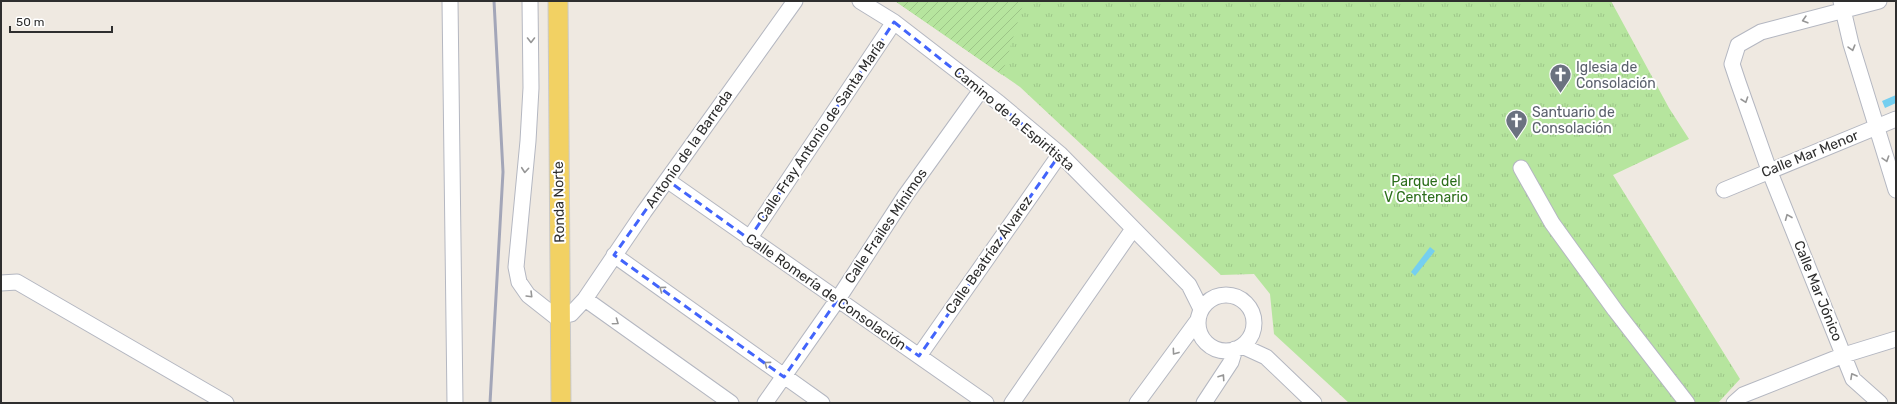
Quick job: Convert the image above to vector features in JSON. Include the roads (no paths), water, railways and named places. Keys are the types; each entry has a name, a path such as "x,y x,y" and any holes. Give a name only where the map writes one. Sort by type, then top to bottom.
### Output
{"main road":[{"name":"Ronda Norte","path":"558,1 561,403"}],"street":[{"path":"450,1 455,403"},
{"path":"530,1 531,88 528,141 516,267 519,282 528,294 561,319"},
{"name":"Antonio de la Barreda","path":"561,319 571,314 585,299 614,255 795,1"},
{"name":"Camino de la Espiritista","path":"860,1 894,22 1060,154 1189,285 1213,298"},
{"name":"Calle Mar Jónico","path":"1879,1 1842,5 1761,32 1738,45 1732,64 1769,170 1853,379 1880,403"},
{"path":"1842,5 1851,44 1896,190"},
{"name":"Calle Fray Antonio de Santa María","path":"749,239 894,22"},
{"name":"Calle Frailes Mínimos","path":"765,403 838,299 905,196 981,90"},
{"name":"Calle Mar Menor","path":"1724,190 1769,170 1896,119"},
{"name":"Calle Beatríaz Álvarez","path":"919,356 1060,154"},
{"path":"1521,168 1552,223 1686,403"},
{"name":"Calle Romería de Consolación","path":"667,180 749,239 838,299 986,403"},
{"path":"1012,403 1133,229"},
{"path":"614,255 822,403"},
{"path":"1,283 17,282 226,403"},
{"name":"Camino de la Espiritista","path":"1189,285 1199,315"},
{"path":"1138,403 1208,301 1213,298 1227,295 1243,300 1253,316 1254,326 1266,357 1314,403"},
{"path":"585,299 731,403"},
{"path":"1199,315 1198,330 1206,344 1214,349 1226,351 1238,348 1266,357"},
{"path":"1204,403 1231,362 1238,348 1249,339 1254,326"},
{"path":"1742,400 1844,355 1896,340"}],"water":[{"path":"1896,95 1896,103 1885,108 1882,101"},
{"path":"1430,247 1435,251 1415,276 1411,272"}],"railway":[{"path":"490,403 503,172 494,1"}],"place":[{"name":"Iglesia de Consolación","path":"1561,94"},
{"name":"Santuario de Consolación","path":"1517,140"}],"park label":[{"name":"Parque del V Centenario","path":"1426,190"}]}
